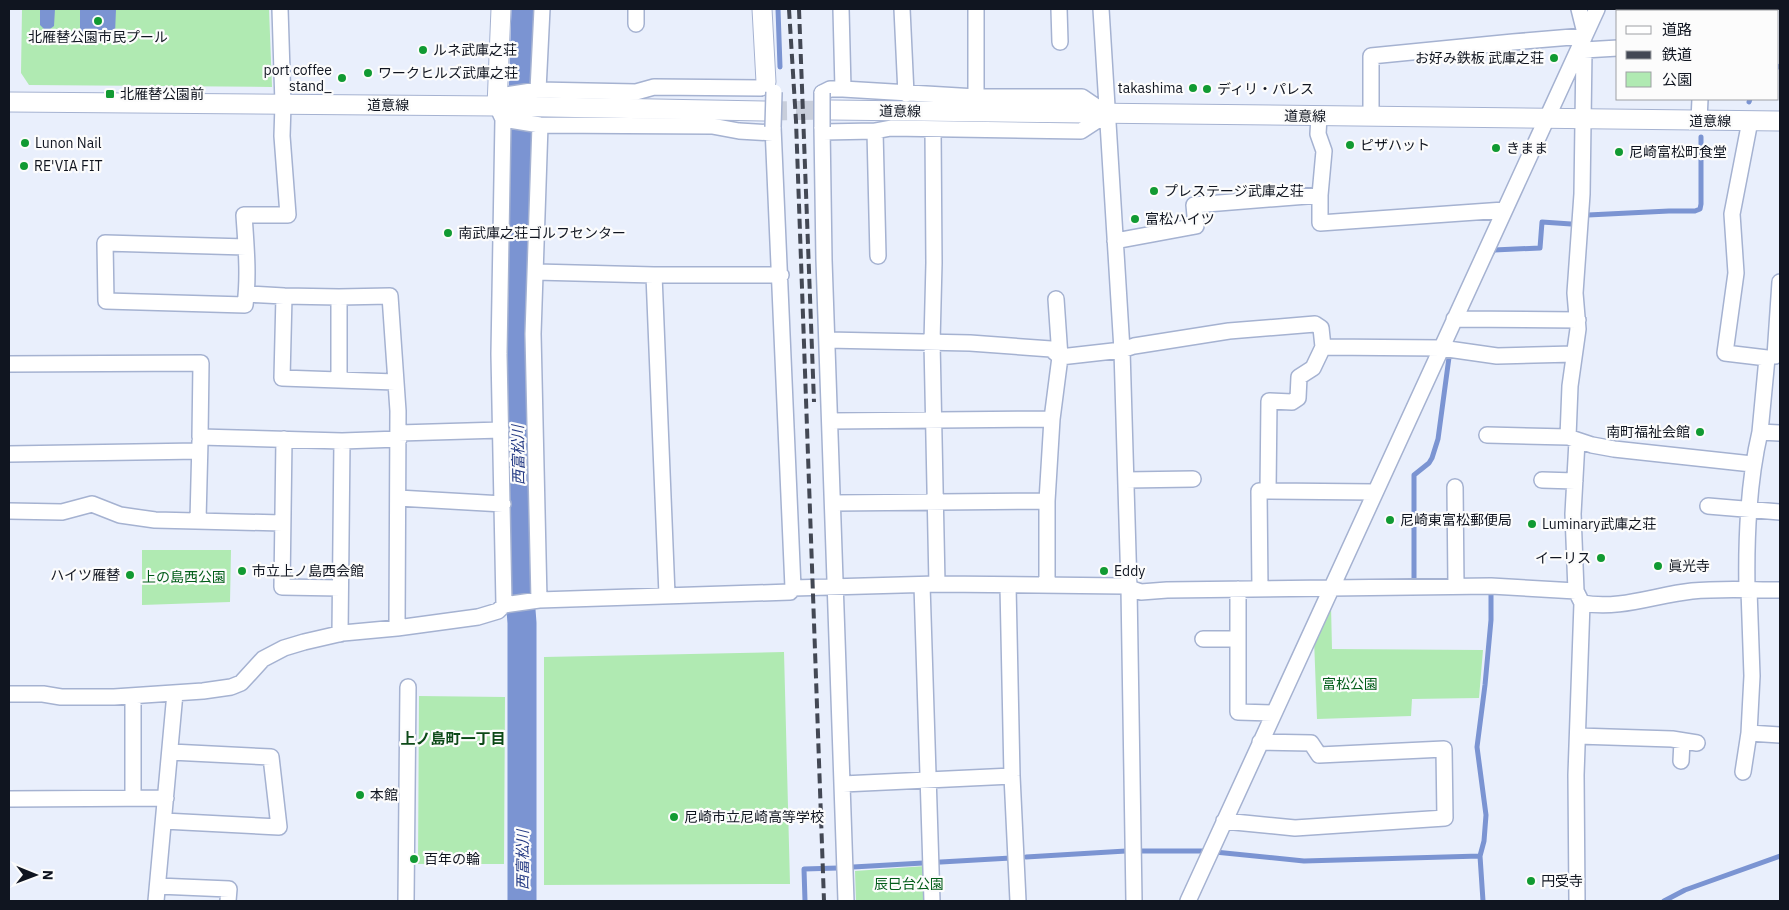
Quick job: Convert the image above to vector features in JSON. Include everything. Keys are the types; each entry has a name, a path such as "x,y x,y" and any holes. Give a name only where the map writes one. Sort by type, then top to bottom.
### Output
{"street":[{"path":"246,247 105,243 106,301 245,305 247,294 246,247 244,215 288,215 282,136 283,104 280,9"},
{"path":"501,9 506,109 499,354 507,605"},
{"path":"536,600 533,334 536,272 535,108 542,9"},
{"path":"762,9 772,124 781,274 793,588"},
{"path":"841,9 843,90"},
{"path":"902,9 906,94"},
{"path":"976,9 976,97"},
{"path":"1059,9 1060,42"},
{"path":"1101,9 1122,350 1129,588 1134,901"},
{"path":"1577,901 1576,774 1579,597 1573,514 1574,481 1570,386 1578,329 1575,293 1582,194 1584,120 1583,40 1579,9"},
{"path":"1188,901 1597,9"},
{"path":"1371,117 1371,56 1513,42 1583,40 1616,48"},
{"path":"535,108 636,92 654,87 760,88 769,86"},
{"path":"846,901 827,340 822,93 830,89 976,97 1082,97 1107,114"},
{"path":"1699,120 1700,100"},
{"name":"道意線","path":"9,102 535,108 772,124"},
{"name":"道意線","path":"831,110 1780,121"},
{"path":"822,130 875,131 891,128 1081,131 1107,114"},
{"path":"1319,116 1318,134 1324,151 1320,195 1320,223 1504,210"},
{"path":"1750,121 1732,214 1736,273 1725,353 1774,356"},
{"path":"932,901 929,781 929,584 936,502 932,342 934,263 933,130"},
{"path":"875,131 878,256"},
{"path":"1115,241 1196,226 1194,205 1320,195"},
{"path":"536,272 654,275 781,274"},
{"path":"654,275 668,595"},
{"path":"1743,772 1749,733 1752,676 1747,532 1752,464 1774,356 1780,282"},
{"path":"247,294 339,297 390,296 399,436 397,628"},
{"path":"284,296 282,378 395,382"},
{"path":"339,297 339,380"},
{"path":"1047,585 1047,500 1052,418 1060,356 1056,299"},
{"path":"1454,319 1578,320"},
{"path":"827,340 932,342 1051,349 1060,356 1122,350 1134,346 1229,331 1315,324 1321,328 1323,347 1313,368 1299,377 1298,398 1292,402 1269,401 1268,491"},
{"path":"1323,347 1440,348 1497,356 1574,354"},
{"path":"9,364 202,363 198,520"},
{"path":"830,421 1052,418"},
{"path":"9,454 284,439 342,441 501,430"},
{"path":"1760,432 1780,433"},
{"path":"1487,435 1572,439 1614,449 1752,464"},
{"path":"284,439 282,587 340,588"},
{"path":"340,634 342,441"},
{"path":"1126,480 1193,479"},
{"path":"1542,480 1574,481"},
{"path":"1455,488 1456,586"},
{"path":"1260,589 1258,491 1374,492"},
{"path":"398,498 503,504"},
{"path":"834,503 1047,500"},
{"path":"9,511 62,512 92,504 120,515 155,520 282,523"},
{"path":"1708,506 1780,512"},
{"path":"9,694 43,694 61,697 133,696 203,692 241,684 263,659 284,648 340,634 478,617 498,611 507,605 536,600 790,592 793,588 929,584 1124,586 1142,592 1167,590 1491,586 1579,597 1599,606 1638,602 1692,592 1780,590"},
{"path":"1008,586 1012,776 1018,901"},
{"path":"1238,589 1238,712 1273,713"},
{"path":"1203,639 1238,638"},
{"path":"406,901 408,687"},
{"path":"176,693 157,894 229,889 228,901"},
{"path":"133,696 133,797"},
{"path":"1749,733 1780,735"},
{"path":"1578,736 1682,740 1697,743"},
{"path":"1681,761 1682,740"},
{"path":"1224,821 1295,828 1445,818 1444,749 1319,755 1311,743 1260,742"},
{"path":"164,821 280,827 271,757 171,752"},
{"path":"843,784 1012,776"},
{"path":"9,799 166,798"}],"green space":[{"path":"22,9 269,9 272,87 29,85 21,73"},
{"name":"上の島西公園","path":"142,550 231,550 230,602 142,605"},
{"name":"富松公園","path":"1331,606 1332,649 1483,650 1479,698 1412,699 1411,716 1317,719 1314,639"},
{"name":"尼崎市立尼崎高等学校","path":"784,652 790,884 544,885 544,657"},
{"path":"419,696 505,697 504,864 418,864"},
{"name":"辰巳台公園","path":"926,866 927,901 856,901 855,871"}],"water":[{"path":"40,9 55,9 54,26 50,29 44,29 40,25"},
{"name":"北雁替公園市民プール","path":"80,9 116,9 115,34 80,33"}],"waterway":[{"name":"西富松川","path":"522,901 522,623 519,584 515,336 526,9"},
{"path":"778,9 780,67"},
{"path":"1588,215 1695,211 1700,209 1701,137"},
{"path":"1492,253 1494,250 1540,248 1542,222 1571,224"},
{"path":"1414,581 1414,475 1429,463 1438,439 1450,350"},
{"path":"1483,901 1480,856 1484,841 1486,815 1477,747 1491,620 1491,589"},
{"path":"1026,857 1126,851"},
{"path":"1141,851 1205,851 1304,861 1480,856"},
{"path":"1664,901 1685,890 1780,856"},
{"path":"853,867 1011,858"},
{"path":"805,901 804,869 838,868"}],"tunnel":[{"path":"768,111 831,110"}],"railway":[{"path":"789,9 796,121 824,901"},
{"path":"799,9 814,402"}],"place":[{"name":"北雁替公園市民プール","path":"98,21"},
{"name":"ルネ武庫之荘","path":"423,50"},
{"name":"お好み鉄板 武庫之荘","path":"1554,58"},
{"name":"ワークヒルズ武庫之荘","path":"368,73"},
{"name":"port coffee stand_","path":"342,78"},
{"name":"takashima","path":"1193,88"},
{"name":"ディリ・パレス","path":"1207,89"},
{"name":"北雁替公園前","path":"110,94"},
{"name":"Lunon Nail","path":"25,143"},
{"name":"ピザハット","path":"1350,145"},
{"name":"きまま","path":"1496,148"},
{"name":"尼崎富松町食堂","path":"1619,152"},
{"name":"RE'VIA FIT","path":"24,166"},
{"name":"プレステージ武庫之荘","path":"1154,191"},
{"name":"富松ハイツ","path":"1135,219"},
{"name":"南武庫之荘ゴルフセンター","path":"448,233"},
{"name":"南町福祉会館","path":"1700,432"},
{"name":"尼崎東富松郵便局","path":"1390,520"},
{"name":"Luminary武庫之荘","path":"1532,524"},
{"name":"イーリス","path":"1601,558"},
{"name":"眞光寺","path":"1658,566"},
{"name":"市立上ノ島西会館","path":"242,571"},
{"name":"Eddy","path":"1104,571"},
{"name":"ハイツ雁替","path":"130,575"},
{"name":"本館","path":"360,795"},
{"name":"尼崎市立尼崎高等学校","path":"674,817"},
{"name":"百年の輪","path":"414,859"},
{"name":"円受寺","path":"1531,881"}],"district":[{"name":"上ノ島町一丁目","path":"453,738"}]}
